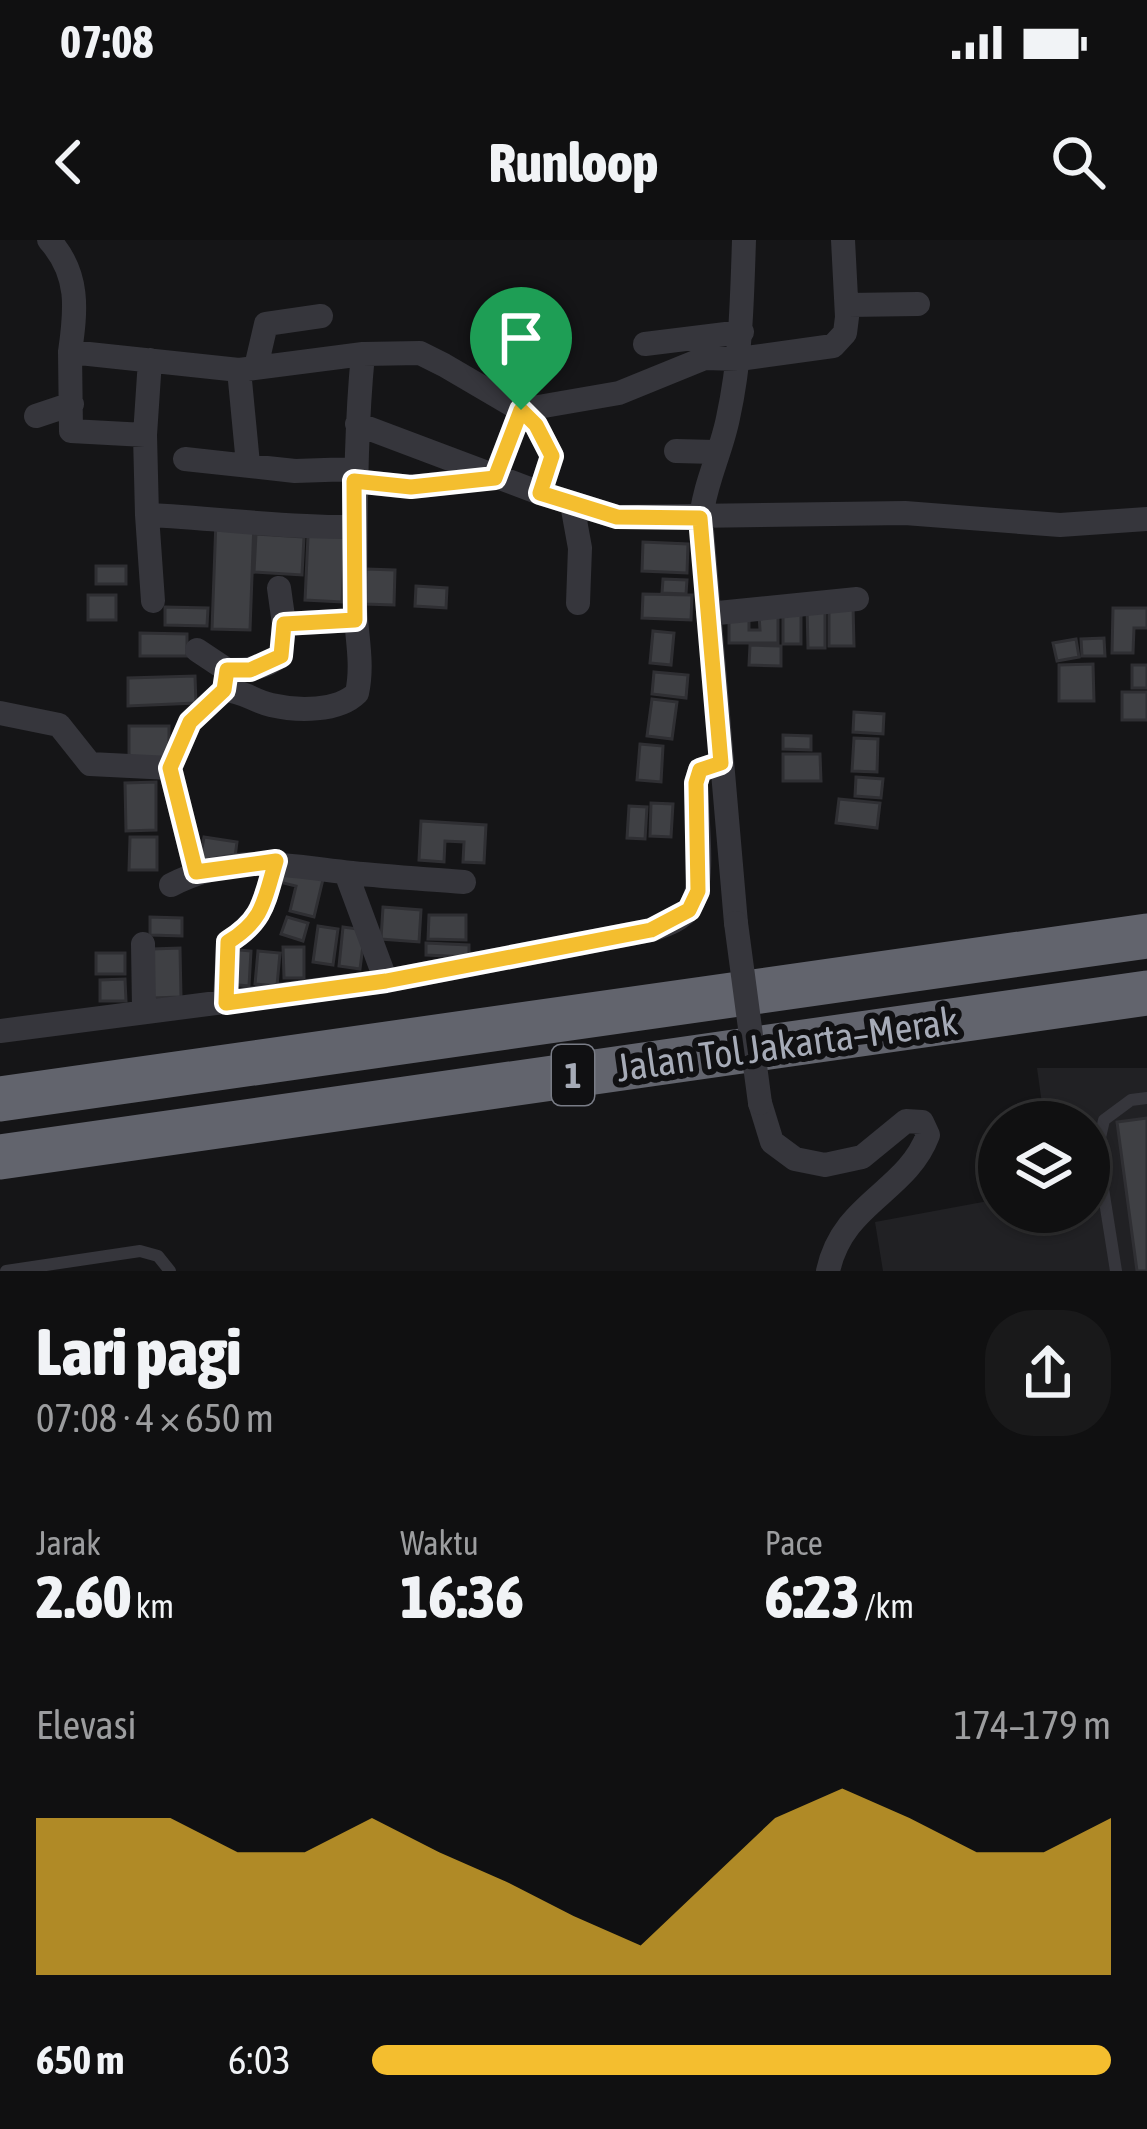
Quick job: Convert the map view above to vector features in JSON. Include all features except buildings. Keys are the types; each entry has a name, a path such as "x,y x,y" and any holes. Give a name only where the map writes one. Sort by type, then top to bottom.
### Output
{"highway":[{"name":"Jalan Tol Jakarta–Merak","path":"0,1099 1147,936"},
{"name":"Jalan Tol Jakarta–Merak","path":"0,1157 1147,993"}],"street":[{"path":"50,240 64,256 74,284 70,428 76,434 145,434"},
{"path":"744,240 739,359 727,426 715,452 700,518 736,923 760,1103 772,1142 795,1159 825,1165 862,1157 906,1121 922,1122 928,1135 922,1151 851,1218 833,1247 827,1271"},
{"path":"521,410 620,393 705,358 739,359 833,346 845,333 848,305 843,240"},
{"path":"848,305 918,304"},
{"path":"248,464 248,368 266,324 320,316"},
{"path":"645,344 742,332"},
{"path":"70,352 248,368 363,354 420,353 521,410 536,425 552,456 540,493"},
{"path":"197,650 226,680 276,706 336,707 357,693 361,676 355,620 354,475 363,354"},
{"path":"150,360 145,434 153,601"},
{"path":"36,416 72,404"},
{"path":"495,478 521,410"},
{"path":"357,424 495,478 617,517 905,514 1060,526 1147,520"},
{"path":"676,451 715,452"},
{"path":"185,458 354,475 411,487 495,478"},
{"path":"572,504 581,567 578,603"},
{"path":"147,515 250,519 276,528 356,527"},
{"path":"196,872 170,768 190,722 226,680 281,656 284,624 279,588"},
{"path":"708,614 857,599"},
{"path":"284,624 355,620"},
{"path":"0,713 59,725 90,764 170,768"},
{"path":"0,1031 386,981 675,922 689,910 698,891 696,783 700,770 721,763"},
{"path":"226,1003 228,942 250,931 259,916 276,861"},
{"path":"171,885 196,872 276,861 464,882"},
{"path":"346,872 386,981"},
{"path":"143,944 144,1009"}],"lane":[{"path":"1116,1271 1097,1151 1104,1120 1131,1100 1147,1098"},
{"path":"6,1271 140,1250 158,1256 170,1271"}],"shaded area":[{"path":"1037,1068 1147,1068 1147,1271 883,1271 875,1222 978,1203 978,1233 1110,1233 1110,1101 1042,1101"}],"route":[{"path":"521,410 536,425 552,456 540,493 617,517 700,518 721,763 700,770 696,783 698,891 689,910 675,922 651,930 386,981 226,1003 228,942 250,931 259,916 276,861 196,872 170,768 190,722 224,690 227,670 250,670 281,656 284,624 355,620 354,481 411,487 495,478 521,410"}]}
